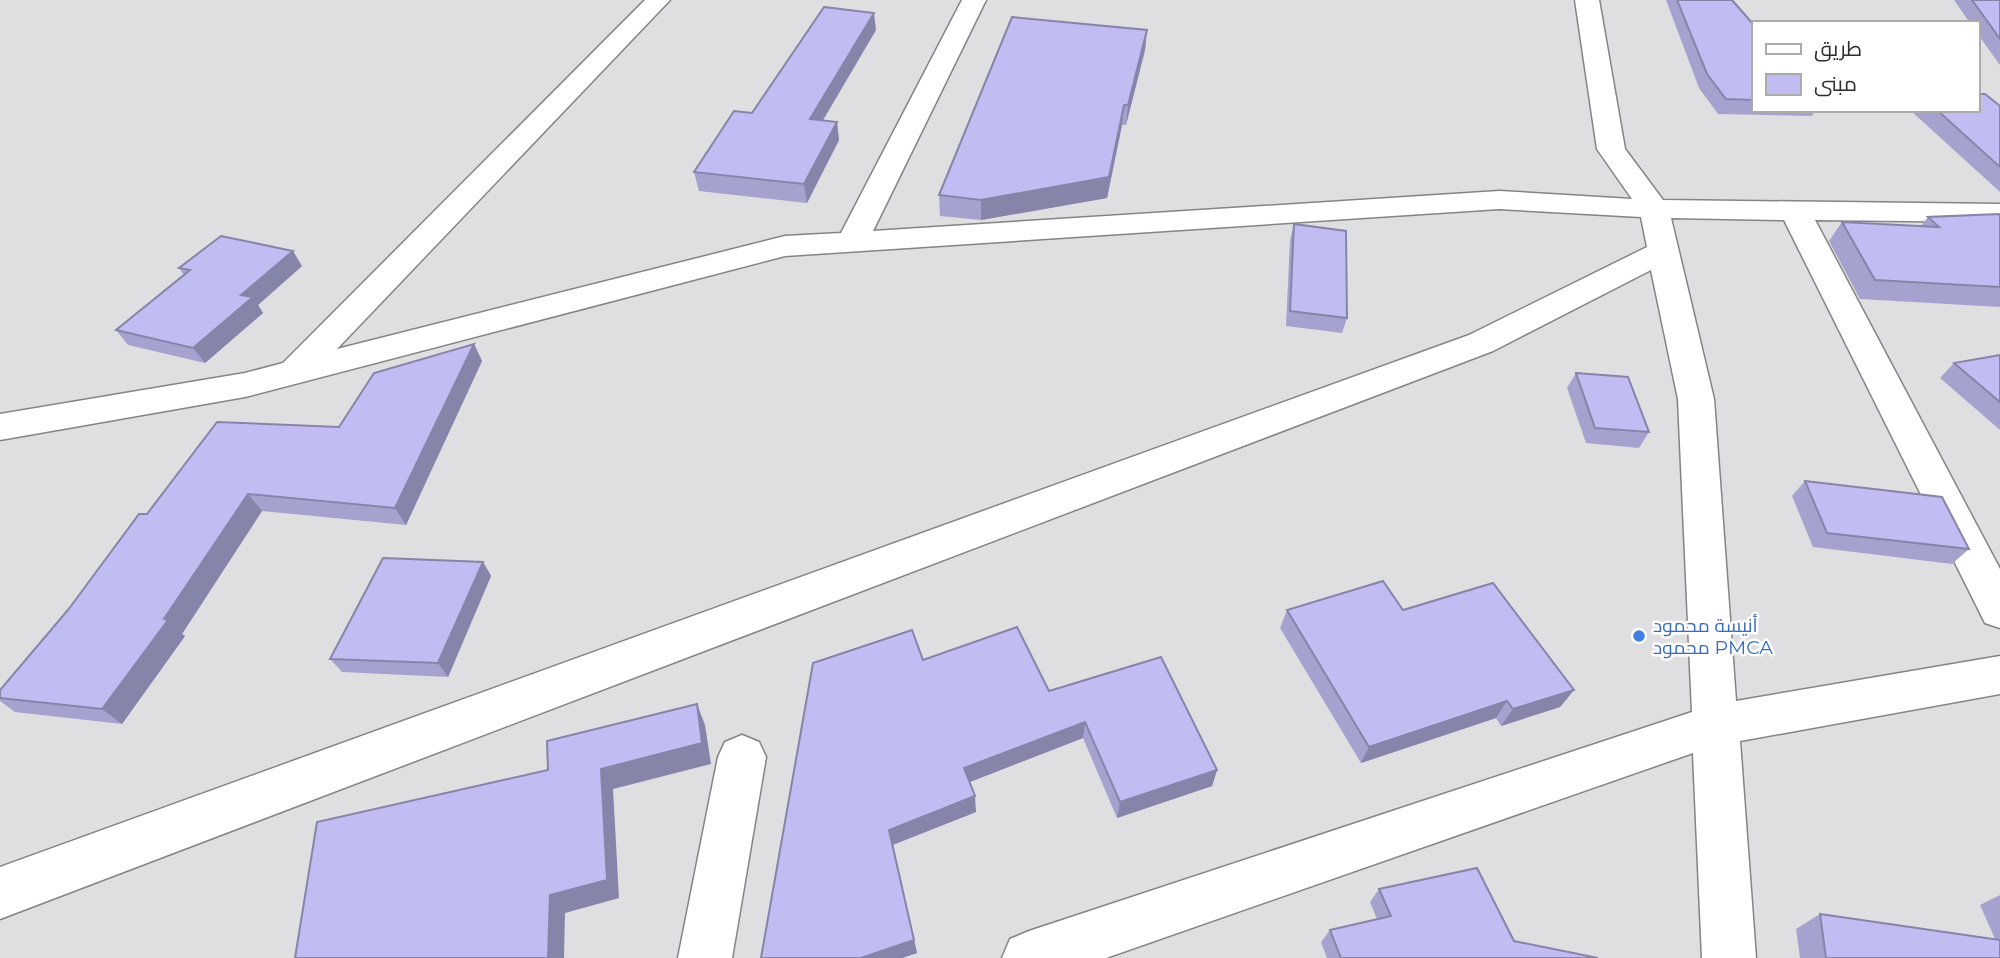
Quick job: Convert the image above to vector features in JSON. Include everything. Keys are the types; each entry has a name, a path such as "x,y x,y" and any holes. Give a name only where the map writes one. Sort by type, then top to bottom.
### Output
{"street":[{"path":"296,371 658,0"},
{"path":"852,242 974,0"},
{"path":"1587,0 1611,149 1654,209 1696,399 1729,958"},
{"path":"0,427 245,385 785,246 1499,200 1654,209 2000,213"},
{"path":"1795,211 2000,610"},
{"path":"0,893 1480,343 1663,251"},
{"path":"1029,958 1715,725 2000,675"},
{"path":"705,958 742,757"}],"building":[{"path":"1677,0 1732,0 1752,23 1752,100 1726,99 1707,74"},
{"path":"1972,0 2000,0 2000,39"},
{"path":"824,7 874,13 810,119 837,122 804,184 694,172 734,111 752,113"},
{"path":"1012,17 1147,30 1128,105 1124,105 1109,177 981,200 939,195"},
{"path":"1979,94 1985,94 2000,106 2000,167 1939,112 1979,112"},
{"path":"1999,214 2000,287 1875,280 1842,222 1939,227 1928,217"},
{"path":"1294,224 1346,231 1347,318 1290,311"},
{"path":"221,236 293,251 241,295 253,297 193,348 116,330 190,270 179,268"},
{"path":"474,344 395,508 248,494 164,619 168,620 102,709 0,698 0,690 68,610 139,514 147,514 217,422 339,427 374,373"},
{"path":"2000,355 2000,402 1954,363"},
{"path":"1576,373 1628,377 1649,432 1595,428"},
{"path":"1805,481 1942,497 1969,549 1827,533"},
{"path":"383,558 483,562 438,663 330,659"},
{"path":"1383,581 1403,610 1493,583 1574,690 1513,709 1507,701 1369,747 1287,610"},
{"path":"1017,627 1049,691 1161,657 1217,770 1120,802 1085,722 964,768 975,796 889,830 914,940 861,958 761,958 813,663 912,630 923,660"},
{"path":"697,704 702,743 601,769 607,880 550,895 548,958 295,958 317,822 548,770 547,741"},
{"path":"1477,868 1514,941 1598,958 1341,958 1330,930 1391,916 1379,889"},
{"path":"1820,914 2000,940 2000,958 1826,958"}],"place":[{"name":"أنيسة محمود محمود PMCA","path":"1639,636"}]}
